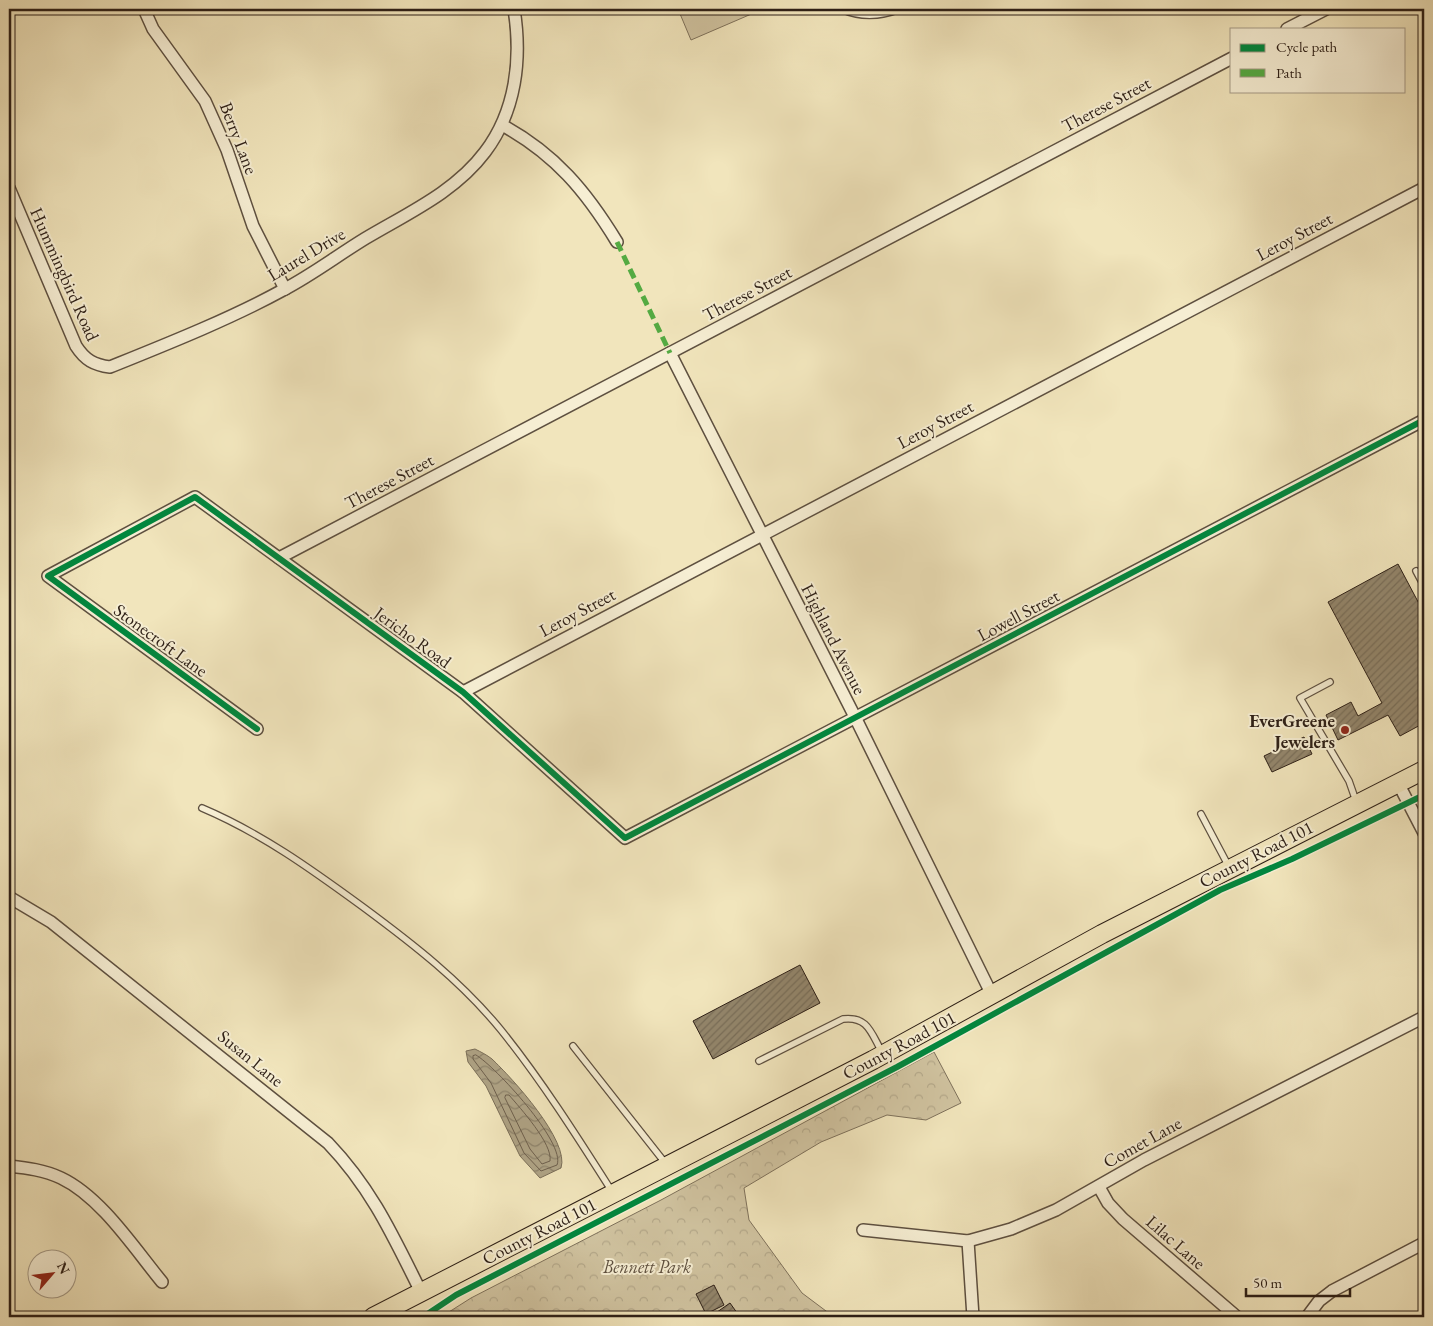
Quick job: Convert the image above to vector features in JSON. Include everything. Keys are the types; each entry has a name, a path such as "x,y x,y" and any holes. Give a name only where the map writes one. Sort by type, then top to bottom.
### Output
{"main road":[{"name":"County Road 101","path":"372,1317 883,1054 1102,934 1424,770"}],"street":[{"name":"Berry Lane","path":"144,9 153,29 205,101 227,150 253,226 274,271 285,289"},
{"path":"514,9 519,38 517,69 511,100 502,125 544,152 568,173 587,196 617,242"},
{"path":"1290,28 1326,9"},
{"name":"Therese Street","path":"279,558 1230,59"},
{"name":"Laurel Drive","path":"99,366 110,367 285,289 325,266 364,239 422,207 467,173 485,152 502,125"},
{"name":"Hummingbird Road","path":"9,188 76,346 89,361 99,366"},
{"name":"Leroy Street","path":"463,692 1424,188"},
{"name":"Highland Avenue","path":"670,353 855,717 992,995"},
{"name":"Lowell Street","path":"625,838 1424,420"},
{"name":"Jericho Road","path":"48,576 195,497 463,692 625,838"},
{"name":"Stonecroft Lane","path":"48,576 257,729"},
{"path":"1398,783 1424,831"},
{"name":"Susan Lane","path":"9,896 51,922 328,1143 351,1166 369,1192 421,1292"},
{"name":"Comet Lane","path":"863,1230 968,1240 1011,1229 1056,1210 1144,1160 1424,1017"},
{"path":"9,1166 44,1172 61,1178 84,1192 104,1212 162,1282"},
{"name":"Lilac Lane","path":"1099,1186 1108,1203 1123,1219 1237,1317"},
{"path":"968,1240 973,1317"},
{"path":"1307,1317 1319,1301 1332,1291 1424,1243"}],"lane":[{"path":"841,9 863,16 872,16 900,9"},
{"path":"1416,571 1424,586"},
{"path":"1330,682 1300,698 1349,781 1357,803"},
{"path":"202,808 258,834 312,869 416,947 462,987 501,1030 613,1194"},
{"path":"1201,814 1229,868"},
{"path":"759,1061 843,1019 854,1018 866,1023 883,1054"},
{"path":"573,1046 668,1165"}],"green space":[{"path":"678,9 763,9 691,40"},
{"name":"Bennett Park","path":"934,1052 961,1103 926,1120 887,1115 821,1142 744,1188 749,1220 802,1293 834,1317 441,1317 471,1298 661,1200"}],"water":[{"path":"475,1049 492,1059 537,1110 557,1142 561,1156 561,1168 540,1178 520,1156 486,1086 468,1062 466,1051"}],"building":[{"path":"1398,564 1424,613 1424,723 1400,736 1388,715 1338,740 1326,715 1351,702 1358,716 1382,703 1328,602"},
{"path":"1304,737 1312,754 1272,772 1264,756"},
{"path":"800,965 820,1003 713,1059 693,1021"},
{"path":"714,1285 724,1305 706,1314 696,1294"},
{"path":"730,1303 740,1317 710,1317"}],"marked path":[{"path":"617,242 670,353"}],"cycle path":[{"path":"257,729 48,576 195,497 463,692 625,838 1424,420"},
{"path":"423,1317 456,1295 897,1067 1220,890 1292,859 1424,795"}],"place":[{"name":"EverGreene Jewelers","path":"1345,730"}]}
